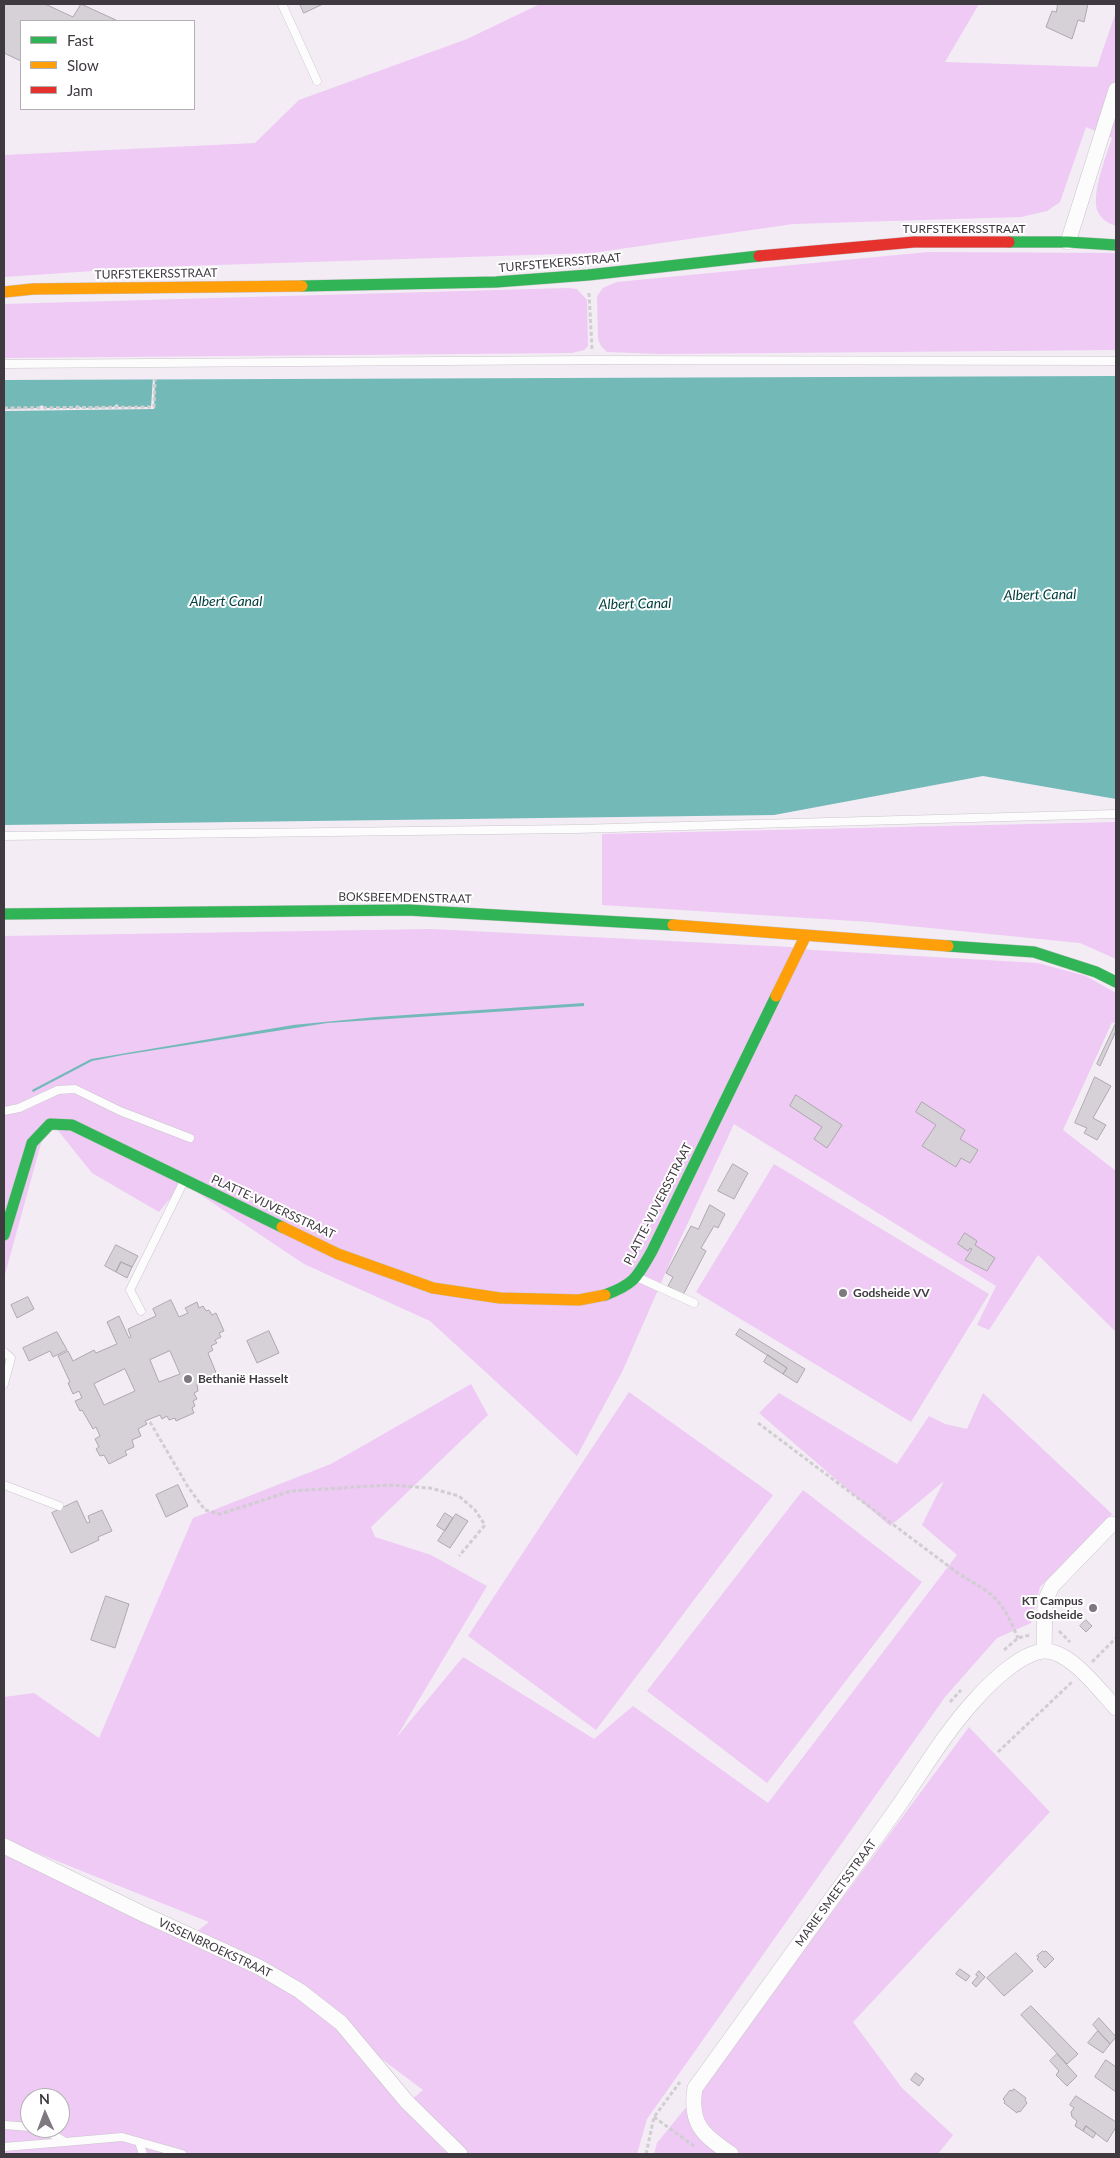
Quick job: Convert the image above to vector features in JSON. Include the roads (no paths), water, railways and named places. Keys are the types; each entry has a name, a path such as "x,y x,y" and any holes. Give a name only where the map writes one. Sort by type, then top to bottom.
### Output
{"street":[{"path":"1068,242 1116,90"},
{"name":"TURFSTEKERSSTRAAT","path":"4,292 33,289 402,285 496,282 588,275 785,253 914,242 1068,242 1116,245"},
{"name":"BOKSBEEMDENSTRAAT","path":"4,914 408,910 645,923 806,937"},
{"path":"806,937 1034,952 1096,972 1116,982"},
{"name":"PLATTE-VIJVERSSTRAAT","path":"4,1235 32,1143 50,1124 72,1125 338,1254 433,1288 500,1298 579,1300 612,1294 626,1287 637,1277 806,937"},
{"path":"1112,1524 1052,1586 1045,1601 1044,1651 1058,1654 1072,1662 1116,1708"},
{"name":"MARIE SMEETSSTRAAT","path":"730,2154 704,2134 696,2120 692,2106 695,2088 899,1806 966,1709 984,1690 1020,1660 1044,1651"},
{"name":"VISSENBROEKSTRAAT","path":"4,1846 143,1914 259,1967 300,1991 341,2023 407,2102 460,2154"}],"lane":[{"path":"282,4 317,81"},
{"path":"4,364 593,360 1116,362"},
{"path":"4,836 576,829 1116,814"},
{"path":"4,1111 19,1108 58,1090 75,1089 120,1111 190,1138"},
{"path":"141,1311 130,1290 184,1180"},
{"path":"637,1277 694,1303"},
{"path":"4,1352 11,1358 4,1384"},
{"path":"4,1485 59,1506"},
{"path":"4,2125 20,2127"},
{"path":"4,2147 122,2137 179,2154"},
{"path":"60,2138 66,2142"},
{"path":"139,2142 144,2154"}],"water":[{"name":"Albert Canal","path":"1116,376 1116,799 983,776 774,815 4,825 4,380"},
{"path":"584,1003 584,1006 327,1023 123,1055 92,1061 33,1092 32,1090 91,1059 293,1025 376,1017"}],"place":[{"name":"Godsheide VV","path":"843,1293"},
{"name":"Bethanië Hasselt","path":"188,1379"},
{"name":"KT Campus Godsheide","path":"1093,1608"}]}
